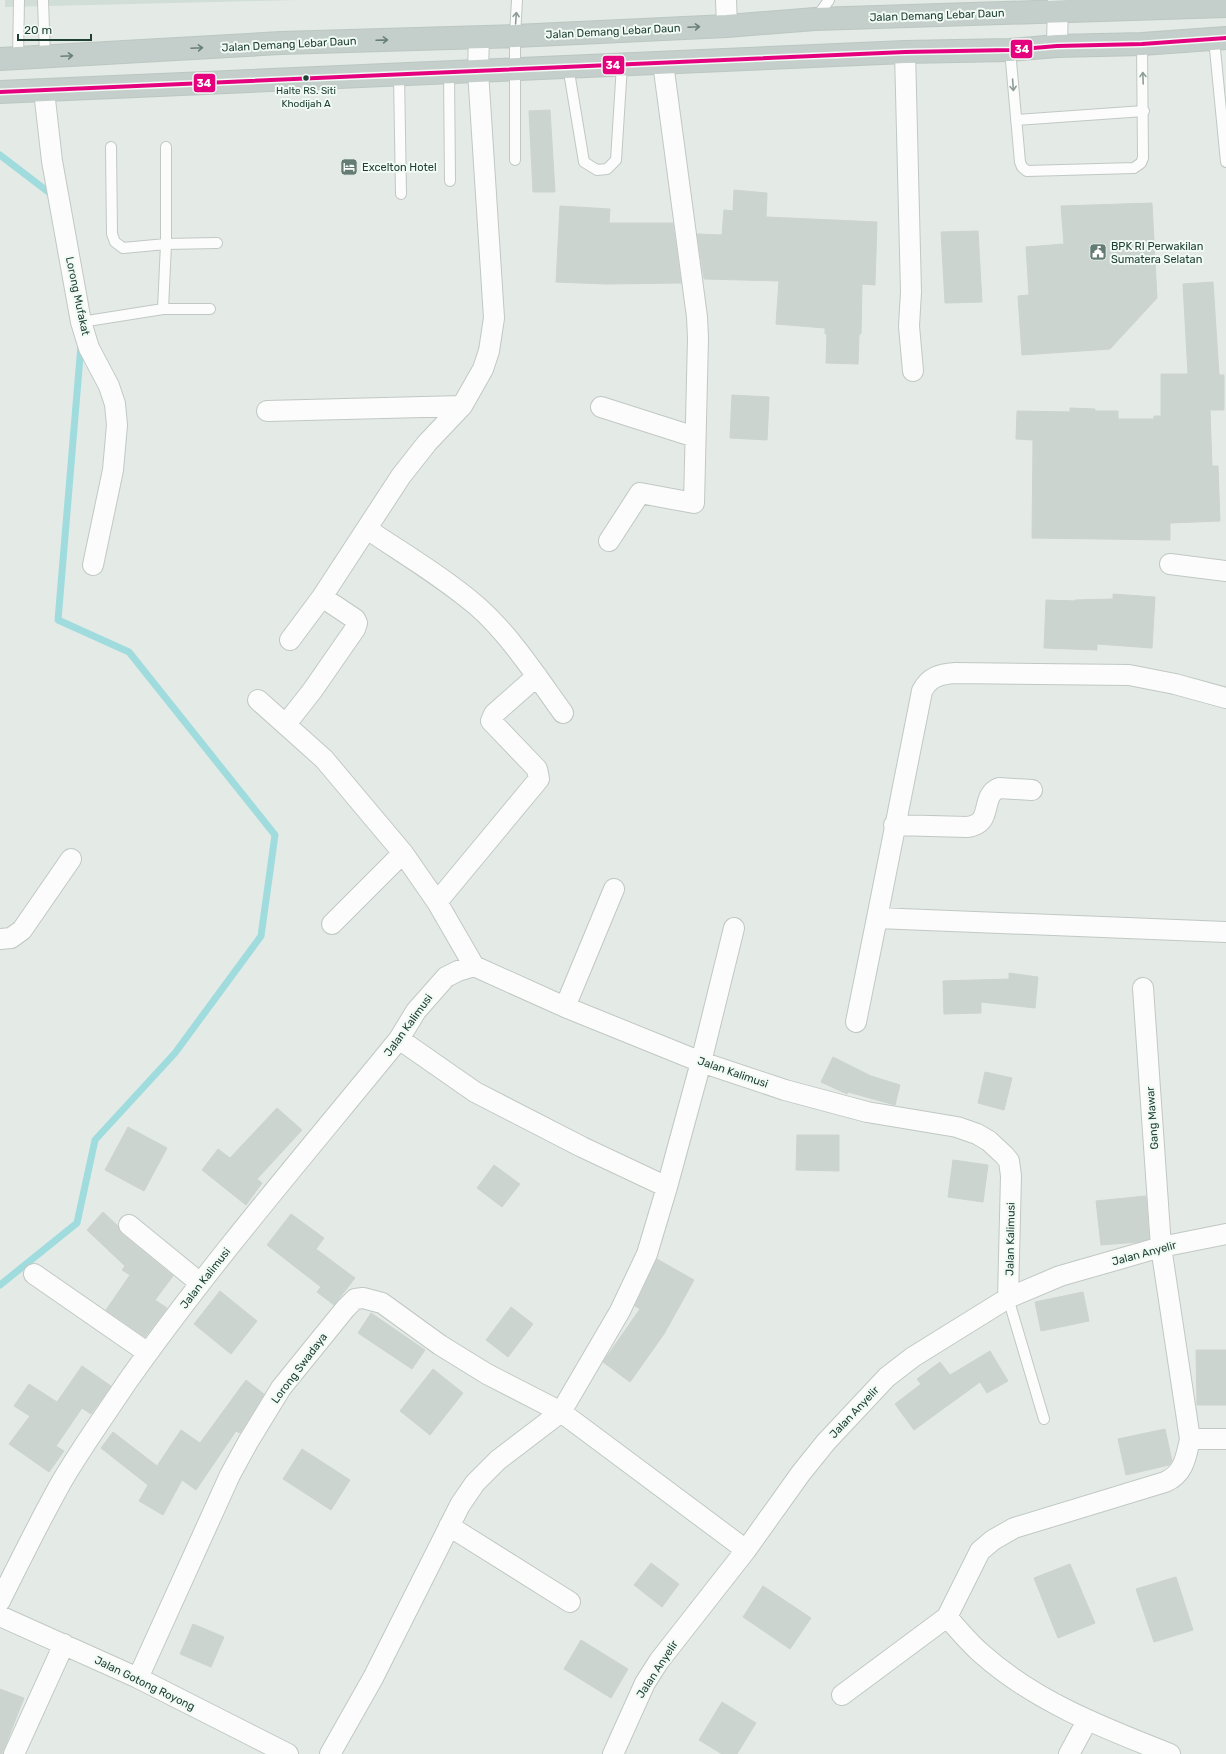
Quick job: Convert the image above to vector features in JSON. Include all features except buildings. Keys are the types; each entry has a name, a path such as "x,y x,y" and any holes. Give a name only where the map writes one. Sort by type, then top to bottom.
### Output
{"highway":[{"name":"Jalan Demang Lebar Daun","path":"9,59 281,43 515,36 727,26 815,19 1057,6 1226,6"},
{"path":"0,92 44,92 399,74 516,70 568,66 622,65 905,52 1010,50 1057,46 1142,44 1220,39"}],"street":[{"path":"726,0 727,26"},
{"path":"1057,6 1057,46"},
{"path":"290,640 322,598 401,476 427,443 462,406 482,369 489,351 494,318 478,71 479,37"},
{"path":"905,52 910,292 909,326 913,371"},
{"path":"609,541 640,493 694,503 698,338 697,317 663,63"},
{"name":"Lorong Mufakat","path":"44,92 52,161 81,322 89,348 109,386 115,404 116,425 113,470 93,565"},
{"path":"267,411 462,406"},
{"path":"601,406 695,438"},
{"path":"367,530 422,565 478,607 502,632 563,713"},
{"path":"1170,564 1226,572"},
{"path":"286,724 312,691 355,629 355,618 322,598"},
{"path":"856,1022 894,825 922,691 929,681 940,674 954,673 1129,675 1175,684 1226,698"},
{"path":"437,902 540,779 537,769 532,763 491,721 494,714 536,676"},
{"path":"258,700 324,759 403,853 437,902 474,966"},
{"path":"894,825 976,826 984,818 990,794 995,789 1032,790"},
{"path":"332,924 403,853"},
{"path":"0,939 11,938 22,930 71,859"},
{"path":"565,1006 614,889"},
{"path":"877,918 1226,932"},
{"path":"330,1754 373,1678 460,1504 475,1483 498,1460 518,1443 561,1412 620,1311 647,1254 667,1187 702,1062 734,928"},
{"name":"Jalan Kalimusi","path":"0,1601 25,1550 63,1480 94,1430 200,1282 399,1039 416,1011 446,977 474,966 565,1006 702,1062 785,1090 867,1112 958,1127 990,1141 1009,1161 1011,1176 1008,1298"},
{"name":"Gang Mawar","path":"1143,988 1161,1247 1190,1439"},
{"path":"399,1039 475,1092 582,1147 667,1187"},
{"path":"129,1225 200,1282"},
{"name":"Jalan Anyelir","path":"612,1754 645,1683 659,1661 746,1550 801,1473 826,1442 887,1377 913,1357 953,1334 1008,1298 1060,1276 1161,1247 1226,1234"},
{"path":"34,1274 148,1353"},
{"name":"Lorong Swadaya","path":"138,1678 230,1475 248,1442 281,1388 354,1299 363,1298 382,1303 440,1345 487,1374 561,1412"},
{"path":"561,1412 746,1550"},
{"path":"842,1695 946,1617 980,1551 993,1540 1014,1528 1172,1479 1181,1470 1184,1464 1190,1439 1226,1439"},
{"path":"449,1526 570,1602"},
{"name":"Jalan Gotong Royong","path":"0,1616 138,1678 288,1754"},
{"path":"946,1617 982,1654 1047,1700 1087,1721 1170,1754"},
{"path":"14,1754 64,1644"},
{"path":"1069,1754 1087,1721"}],"lane":[{"path":"9,59 19,0"},
{"path":"43,0 45,57"},
{"path":"515,160 515,36 517,0"},
{"path":"815,19 829,0"},
{"path":"1220,39 1226,162"},
{"path":"1010,50 1020,162 1022,167 1027,171 1134,168 1141,163 1143,158 1144,111 1142,44"},
{"path":"568,66 584,162 597,170 607,169 616,160 622,65"},
{"path":"449,72 450,181"},
{"path":"399,74 401,194"},
{"path":"1016,120 1144,111"},
{"path":"163,309 166,244 166,147"},
{"path":"111,148 112,234 115,242 123,248 166,244 217,243"},
{"path":"81,322 163,309 210,310"},
{"path":"1008,1298 1044,1419"}],"shaded area":[{"path":"5,0 298,0 5,7"}],"waterway":[{"path":"0,155 51,194 52,198"},
{"path":"0,1285 77,1223 95,1140 175,1053 261,936 275,835 129,652 58,620 81,345"}],"transit line":[{"name":"34","path":"0,92 905,52 1010,50 1057,46 1142,44 1226,38"}],"place":[{"name":"Halte RS. Siti Khodijah A","path":"306,78"},
{"name":"Excelton Hotel","path":"349,167"},
{"name":"BPK RI Perwakilan Sumatera Selatan","path":"1098,252"}]}
